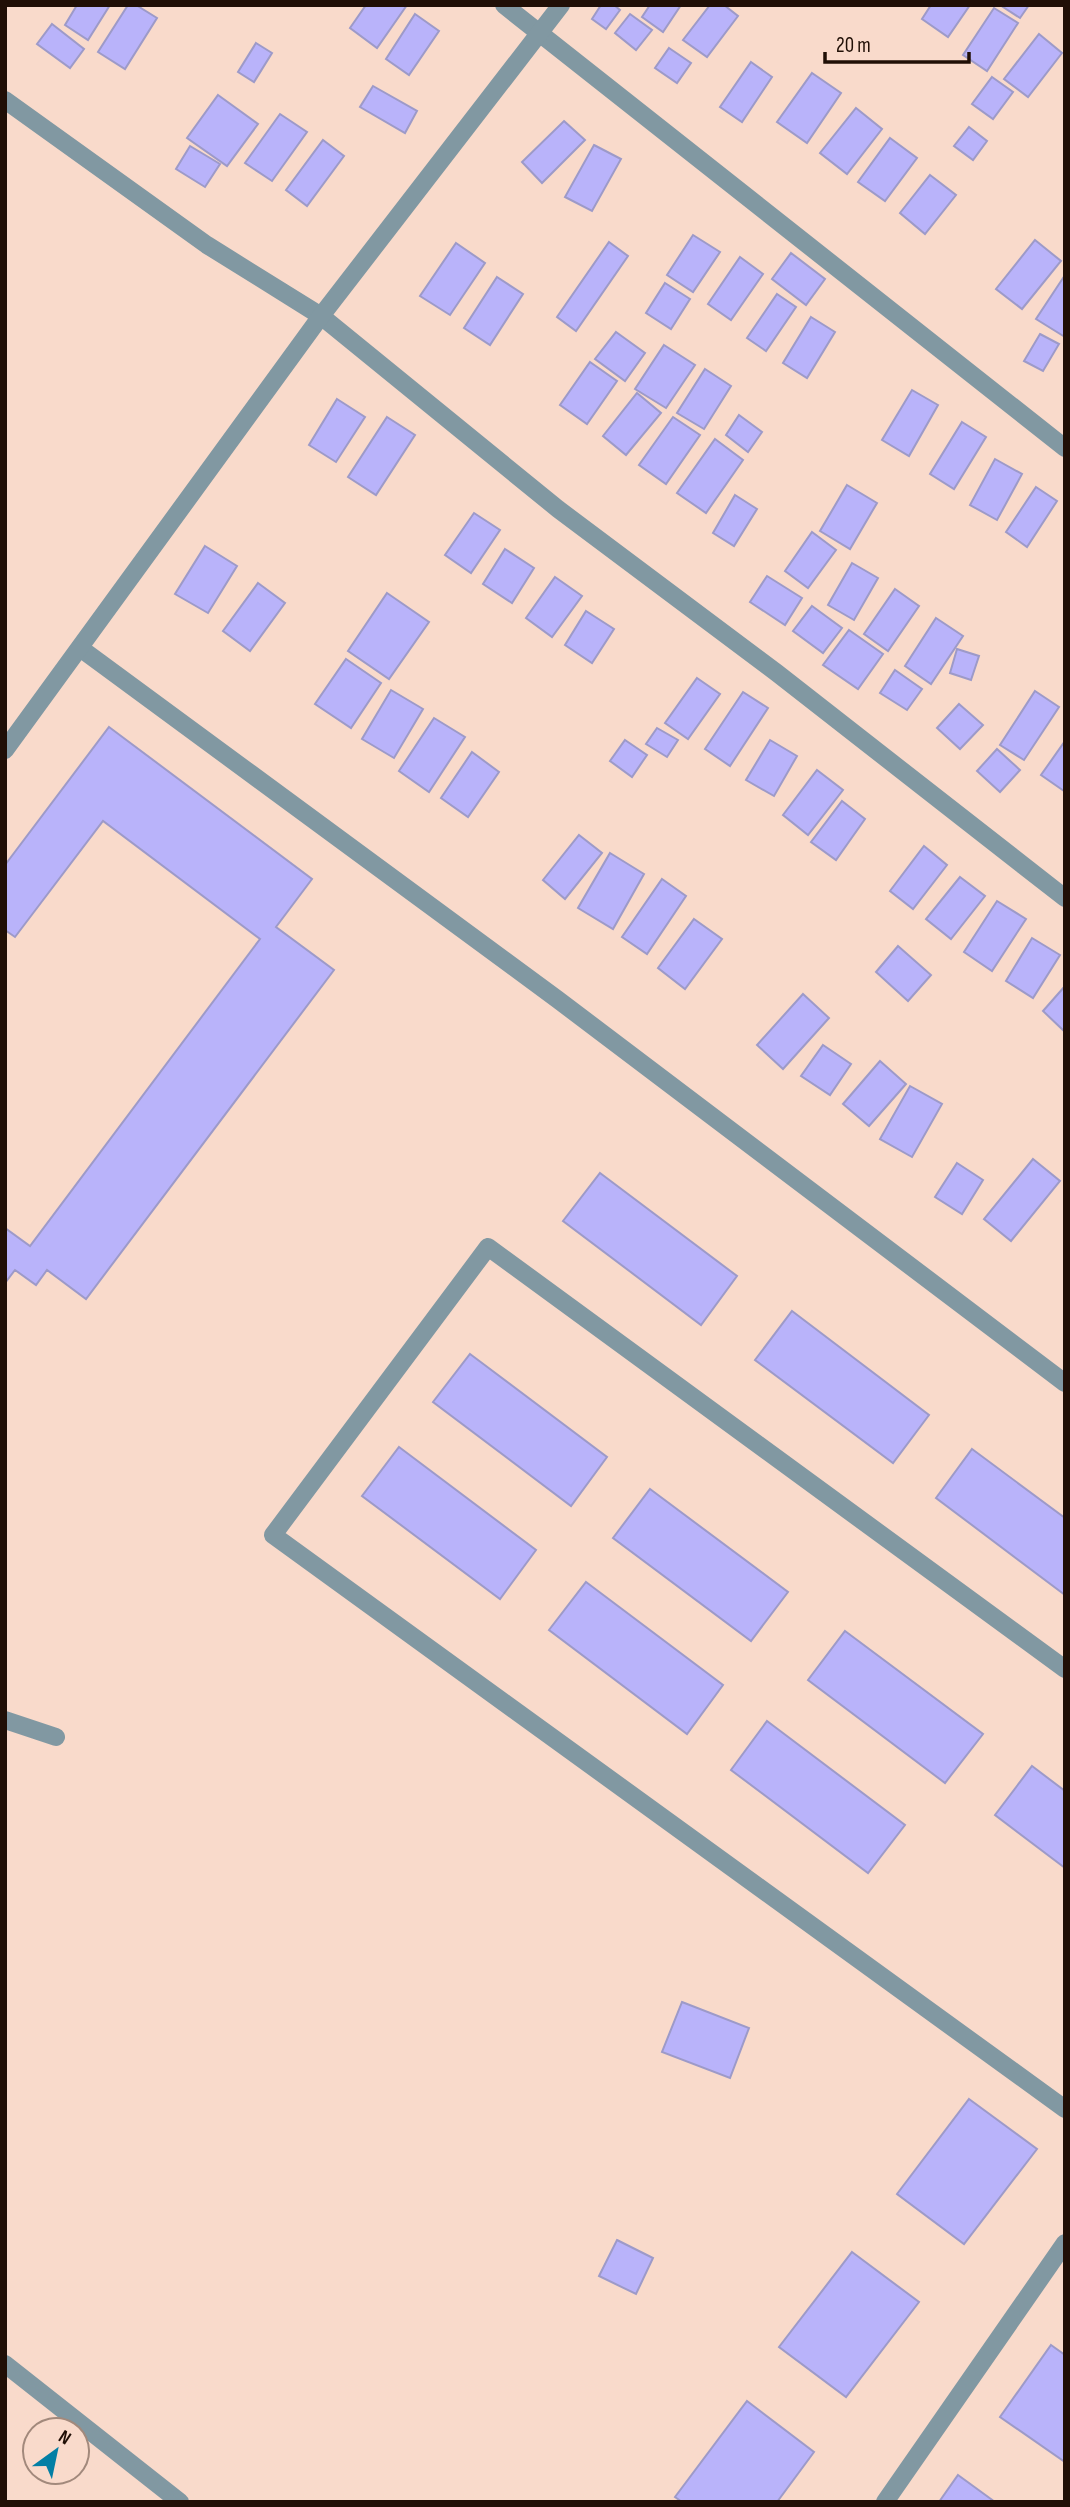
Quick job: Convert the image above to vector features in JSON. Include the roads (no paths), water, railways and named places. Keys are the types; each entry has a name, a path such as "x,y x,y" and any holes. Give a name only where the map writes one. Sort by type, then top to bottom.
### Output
{"street":[{"path":"505,5 1065,448"},
{"path":"5,750 321,316 561,5"},
{"path":"5,100 207,245 321,316 558,509 777,673 1065,898"},
{"path":"80,648 557,999 1063,1378"},
{"path":"1065,1670 488,1247 273,1535 1065,2109"},
{"path":"5,1720 56,1737"},
{"path":"885,2502 1063,2250"},
{"path":"5,2364 180,2502"}]}
